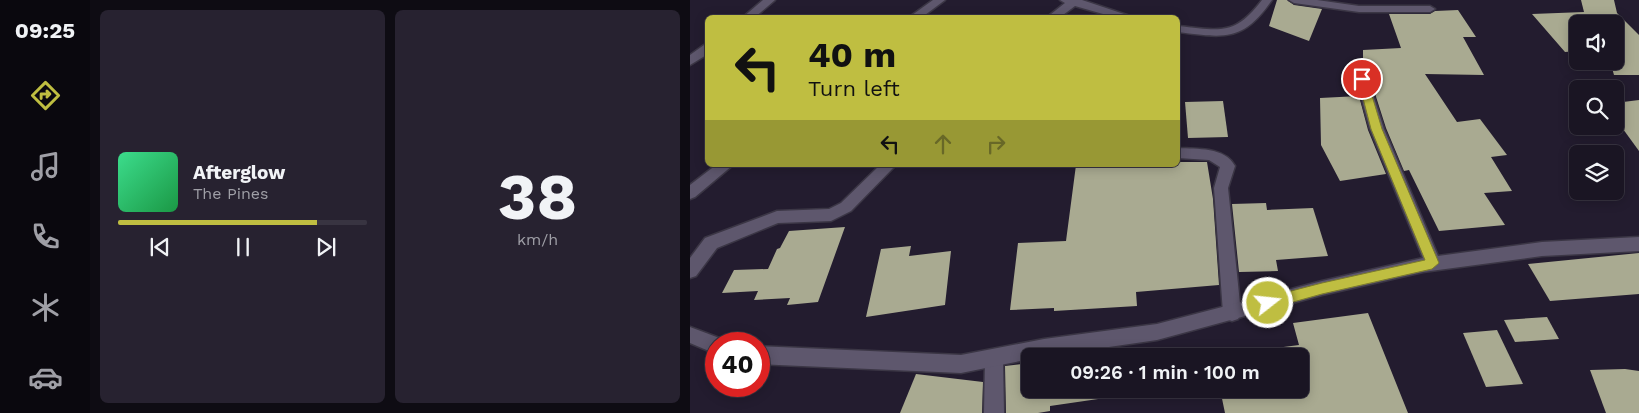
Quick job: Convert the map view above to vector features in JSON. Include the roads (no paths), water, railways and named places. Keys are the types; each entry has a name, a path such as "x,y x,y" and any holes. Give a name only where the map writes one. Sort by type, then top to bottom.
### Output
{"street":[{"path":"752,15 770,0"},
{"path":"918,15 940,0"},
{"path":"1180,29 1223,33 1240,31 1258,15 1267,0"},
{"path":"1294,0 1359,9 1430,9"},
{"path":"1055,15 1072,1 1121,15"},
{"path":"690,61 705,50"},
{"path":"1362,79 1376,129 1432,263"},
{"path":"1180,154 1209,154 1222,159 1228,166 1221,188 1232,313"},
{"path":"690,193 723,167"},
{"path":"690,271 711,243 777,218 831,215 846,207 887,167"},
{"path":"770,355 962,364 994,360 1044,348 1157,332 1322,288 1432,263 1542,248 1639,244"},
{"path":"690,335 705,341"},
{"path":"994,360 994,413"}]}
